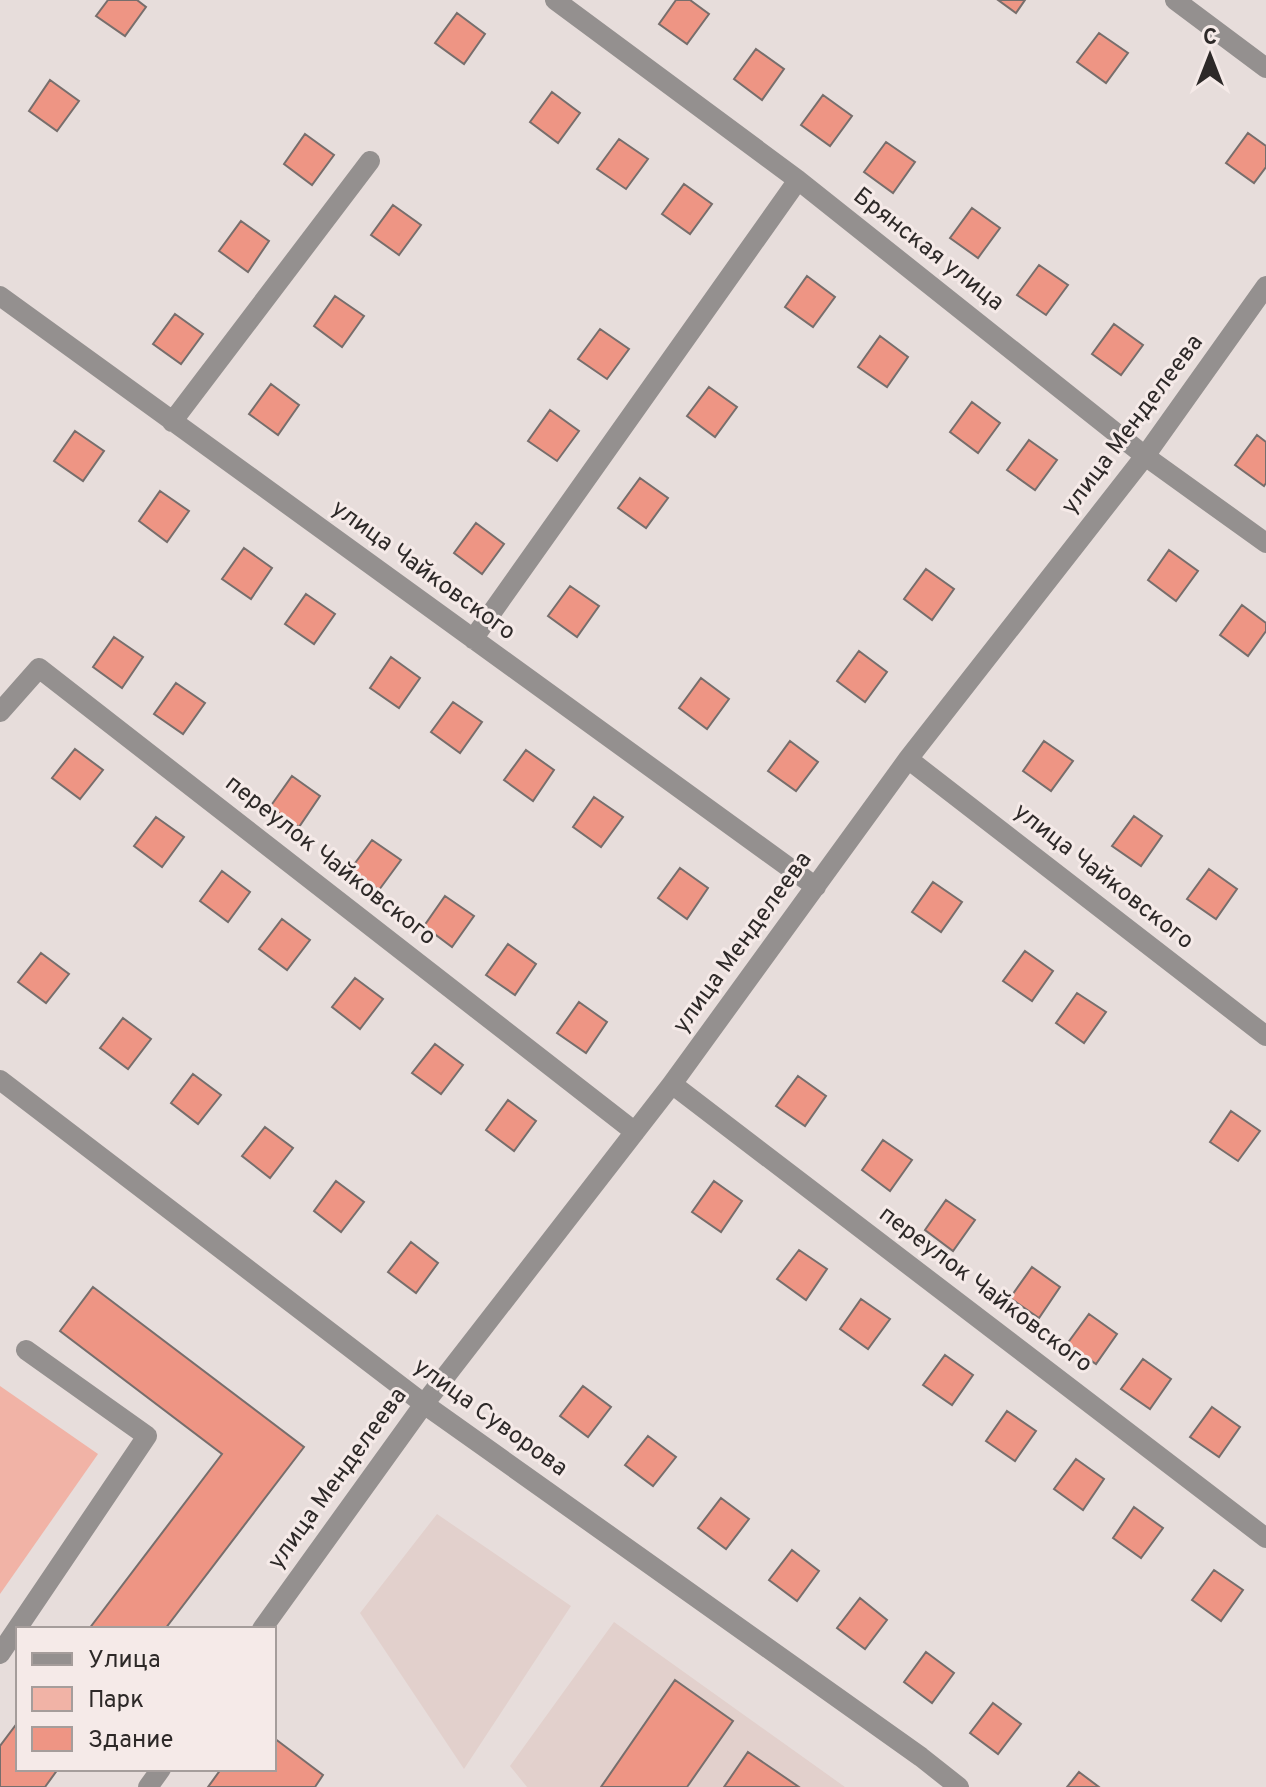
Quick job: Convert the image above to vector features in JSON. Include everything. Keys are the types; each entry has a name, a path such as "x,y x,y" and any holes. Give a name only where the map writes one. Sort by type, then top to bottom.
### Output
{"street":[{"name":"Брянская улица","path":"555,0 798,180 1145,456 1266,543"},
{"path":"1175,0 1266,68"},
{"path":"172,422 370,161"},
{"path":"473,639 798,180"},
{"name":"улица Менделеева","path":"263,1627 424,1404 672,1084 908,759 1145,456 1266,286"},
{"name":"улица Чайковского","path":"0,296 816,887"},
{"name":"переулок Чайковского","path":"0,712 39,668 635,1132"},
{"name":"улица Чайковского","path":"908,759 1266,1036"},
{"name":"улица Суворова","path":"0,1080 424,1404 959,1787"},
{"name":"переулок Чайковского","path":"672,1084 1266,1538"},
{"path":"18,1627 147,1436 26,1350"},
{"path":"0,1654 16,1630"}],"shaded area":[{"path":"437,1514 571,1606 464,1769 360,1613"},
{"path":"614,1622 845,1787 527,1787 510,1766"}],"green space":[{"path":"0,1386 98,1454 0,1594"}],"building":[{"path":"108,0 137,0 146,7 125,36 96,16"},
{"path":"676,0 690,0 709,14 687,44 659,24"},
{"path":"998,0 1025,0 1016,13"},
{"path":"457,13 485,34 464,64 435,43"},
{"path":"1099,33 1128,53 1106,83 1077,62"},
{"path":"756,49 784,69 762,100 734,79"},
{"path":"50,80 79,101 57,131 29,111"},
{"path":"552,92 580,113 558,143 530,122"},
{"path":"823,95 852,116 830,146 801,125"},
{"path":"1248,133 1266,146 1266,167 1254,183 1226,163"},
{"path":"305,134 334,155 312,185 284,164"},
{"path":"619,139 648,159 626,189 597,169"},
{"path":"886,142 915,162 893,193 864,172"},
{"path":"684,184 712,204 690,234 662,214"},
{"path":"393,205 421,225 399,255 371,235"},
{"path":"972,208 1000,228 978,258 950,238"},
{"path":"241,221 269,241 248,272 219,251"},
{"path":"1039,265 1068,285 1046,315 1017,295"},
{"path":"807,276 835,297 813,327 785,307"},
{"path":"335,296 364,316 342,347 314,326"},
{"path":"175,314 203,334 181,364 153,344"},
{"path":"1114,324 1143,345 1121,375 1092,354"},
{"path":"600,329 629,349 607,379 578,359"},
{"path":"880,336 908,357 887,387 858,367"},
{"path":"271,384 299,405 278,435 249,414"},
{"path":"709,387 737,407 715,437 687,416"},
{"path":"972,402 1000,423 978,453 950,432"},
{"path":"550,410 579,431 557,461 528,441"},
{"path":"75,431 104,451 83,481 54,461"},
{"path":"1257,435 1266,442 1264,486 1235,465"},
{"path":"1029,440 1057,460 1035,490 1007,470"},
{"path":"640,478 668,498 646,528 618,508"},
{"path":"160,491 189,511 167,542 139,521"},
{"path":"476,523 504,544 482,574 454,553"},
{"path":"244,548 272,568 251,599 222,579"},
{"path":"1169,550 1198,571 1176,601 1148,580"},
{"path":"926,569 954,589 932,620 904,599"},
{"path":"570,586 599,606 577,637 548,616"},
{"path":"306,594 335,614 314,644 285,624"},
{"path":"1242,605 1266,623 1266,631 1248,656 1220,635"},
{"path":"114,637 143,657 122,688 93,667"},
{"path":"859,651 887,672 865,702 837,681"},
{"path":"391,657 420,678 399,708 370,688"},
{"path":"701,678 729,699 707,729 679,708"},
{"path":"176,683 205,703 183,734 154,714"},
{"path":"453,702 482,722 460,753 431,732"},
{"path":"790,741 818,762 796,791 768,771"},
{"path":"1044,741 1073,761 1051,791 1023,771"},
{"path":"75,749 103,770 80,799 52,778"},
{"path":"526,750 554,770 533,801 504,780"},
{"path":"292,776 320,796 299,827 270,807"},
{"path":"594,797 623,817 601,847 573,827"},
{"path":"1134,816 1162,836 1141,866 1112,846"},
{"path":"156,817 184,837 162,867 134,846"},
{"path":"372,840 401,860 379,890 350,870"},
{"path":"680,868 708,888 687,919 658,898"},
{"path":"1209,869 1237,889 1216,919 1187,899"},
{"path":"222,871 250,892 228,922 200,901"},
{"path":"933,882 962,902 941,932 912,912"},
{"path":"445,896 474,916 452,947 424,926"},
{"path":"282,919 310,940 287,970 259,949"},
{"path":"508,944 536,964 515,995 486,975"},
{"path":"1025,951 1053,971 1032,1001 1003,981"},
{"path":"41,953 69,974 46,1003 18,982"},
{"path":"355,978 383,999 360,1029 332,1007"},
{"path":"1077,993 1106,1012 1084,1043 1056,1023"},
{"path":"579,1002 607,1022 586,1053 557,1033"},
{"path":"123,1018 151,1039 128,1069 100,1048"},
{"path":"435,1044 463,1065 441,1094 412,1073"},
{"path":"193,1074 221,1095 198,1124 171,1103"},
{"path":"798,1076 826,1096 805,1126 776,1106"},
{"path":"508,1100 536,1121 514,1151 486,1130"},
{"path":"1231,1111 1260,1131 1238,1161 1210,1142"},
{"path":"265,1127 293,1148 270,1178 242,1156"},
{"path":"883,1140 912,1160 890,1191 862,1170"},
{"path":"336,1181 364,1202 341,1232 314,1211"},
{"path":"714,1181 742,1201 721,1232 692,1212"},
{"path":"946,1200 975,1220 953,1251 925,1230"},
{"path":"411,1242 438,1263 416,1293 388,1272"},
{"path":"799,1250 827,1269 806,1300 777,1279"},
{"path":"1032,1267 1060,1287 1039,1318 1010,1298"},
{"path":"93,1287 304,1447 167,1627 91,1627 222,1454 60,1331"},
{"path":"861,1299 890,1319 868,1349 840,1329"},
{"path":"1089,1314 1117,1334 1096,1364 1067,1344"},
{"path":"945,1355 973,1375 952,1405 923,1385"},
{"path":"1143,1359 1171,1379 1150,1409 1121,1389"},
{"path":"583,1386 611,1407 588,1437 560,1416"},
{"path":"1212,1407 1240,1427 1219,1457 1190,1437"},
{"path":"1007,1411 1036,1431 1015,1461 986,1441"},
{"path":"648,1436 676,1457 653,1486 625,1465"},
{"path":"1076,1459 1104,1479 1083,1510 1054,1489"},
{"path":"721,1498 749,1519 726,1549 698,1528"},
{"path":"1134,1507 1163,1528 1141,1558 1113,1538"},
{"path":"792,1550 819,1571 797,1601 769,1580"},
{"path":"1214,1570 1243,1590 1221,1621 1192,1600"},
{"path":"860,1598 887,1620 865,1649 837,1628"},
{"path":"926,1652 954,1673 932,1703 904,1682"},
{"path":"675,1680 733,1721 687,1787 601,1787"},
{"path":"993,1703 1021,1724 998,1754 970,1733"},
{"path":"16,1725 16,1771 57,1771 45,1787 0,1787 0,1746"},
{"path":"276,1740 323,1775 315,1787 208,1787 220,1771 276,1771"},
{"path":"748,1752 799,1787 724,1787"},
{"path":"1079,1772 1099,1787 1067,1787"}]}
